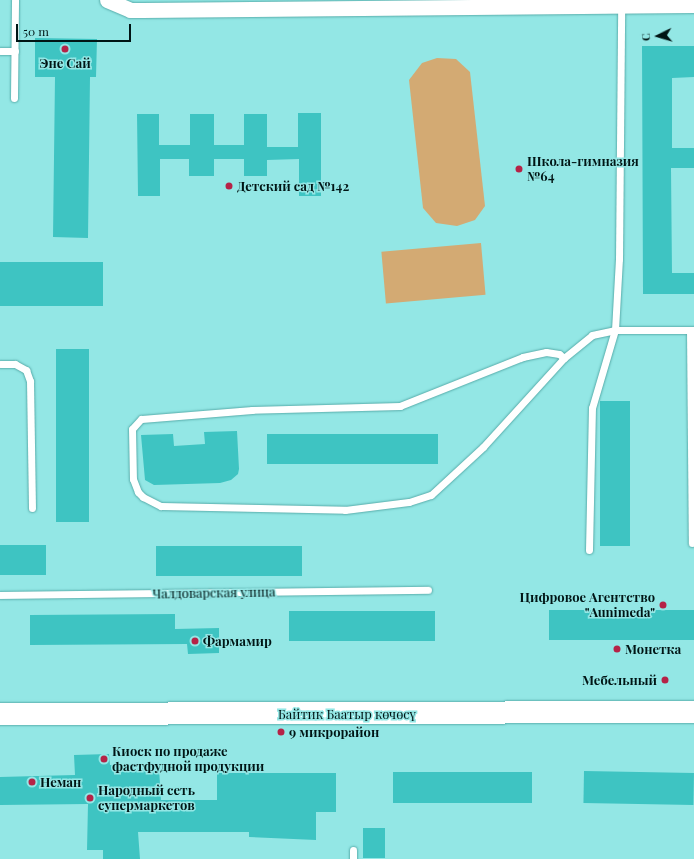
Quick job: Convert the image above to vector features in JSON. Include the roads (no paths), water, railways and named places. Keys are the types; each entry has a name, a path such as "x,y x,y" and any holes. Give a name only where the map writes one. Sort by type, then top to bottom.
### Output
{"main road":[{"name":"Байтик Баатыр көчөсү","path":"0,714 694,712"}],"street":[{"path":"107,0 130,10 318,4 548,3 694,5"}],"lane":[{"path":"14,98 15,0"},
{"path":"589,550 592,408 615,330 619,259 621,5"},
{"path":"0,51 15,51"},
{"path":"564,358 559,354 546,352 523,357 400,406 252,410 141,419 132,429 134,479 138,492 143,497 161,506 345,510 409,502 431,495 482,447 564,358 592,335 615,330 692,330 692,543"},
{"path":"0,364 15,364 26,370 30,381 32,508"},
{"name":"Чалдоварская улица","path":"0,595 428,590"},
{"path":"353,850 353,859"}],"place":[{"name":"Эне Сай","path":"65,49"},
{"name":"Школа-гимназия №64","path":"519,169"},
{"name":"Детский сад №142","path":"229,186"},
{"name":"Цифровое Агентство \"Aunimeda\"","path":"663,605"},
{"name":"Фармамир","path":"195,641"},
{"name":"Монетка","path":"617,649"},
{"name":"Мебельный","path":"665,680"},
{"name":"9 микрорайон","path":"281,732"},
{"name":"Киоск по продаже фастфудной продукции","path":"104,759"},
{"name":"Неман","path":"32,782"},
{"name":"Народный сеть супермаркетов","path":"90,798"}]}
